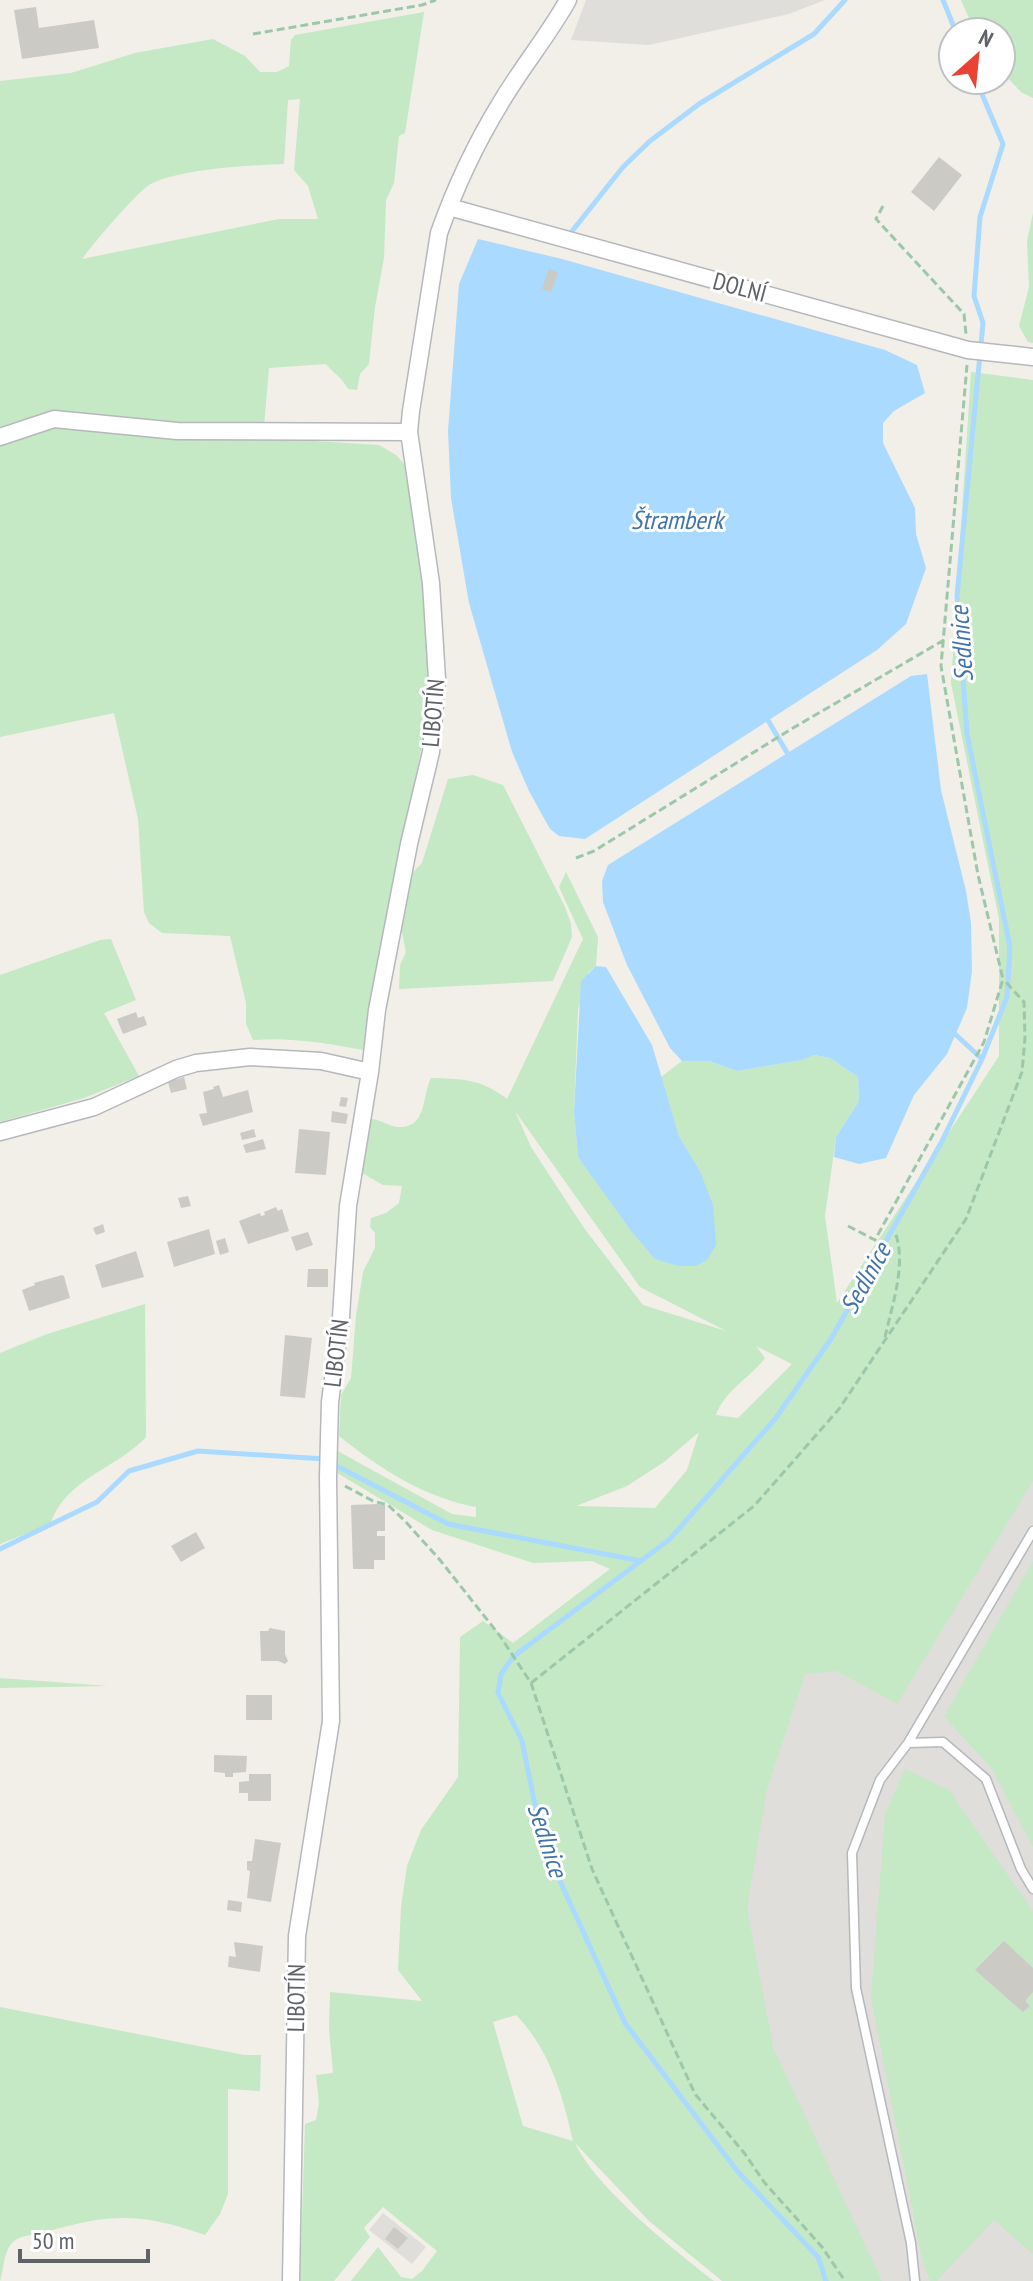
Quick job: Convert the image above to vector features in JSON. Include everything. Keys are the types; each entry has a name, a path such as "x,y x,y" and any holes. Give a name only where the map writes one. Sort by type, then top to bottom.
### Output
{"street":[{"name":"LIBOTÍN","path":"291,2281 297,1936 331,1721 330,1402 341,1317 348,1206 377,1010 409,844 431,752 437,679 431,583 409,432 439,233 467,164 500,103 568,0"},
{"name":"DOLNÍ","path":"449,207 968,350 1033,357"},
{"path":"0,437 54,419 177,431 409,432"},
{"path":"0,1132 94,1107 176,1069 196,1063 250,1057 321,1061 370,1072"}],"lane":[{"path":"915,2281 911,2243 856,1988 852,1853 880,1780 908,1743 1033,1531"},
{"path":"908,1743 943,1742 986,1779 1021,1869 1033,1889"}],"path":[{"path":"253,34 436,0"},
{"path":"848,1226 875,1240 984,1042 1003,979 978,875 941,666 968,350 964,314 876,219 883,206"},
{"path":"576,858 594,851 768,743 944,640"},
{"path":"531,1683 754,1506 839,1409 966,1219 1022,1072 1024,1002 1003,979"},
{"path":"884,1341 896,1292 900,1245 895,1232"},
{"path":"328,1477 373,1501 388,1505 440,1560 507,1646 531,1683 592,1869 695,2094 764,2182 822,2247 845,2281"}],"shaded area":[{"path":"586,0 825,0 789,14 649,45 571,40"},
{"path":"1033,1330 1033,2281 854,2281 818,2216 679,1737"},
{"path":"383,2213 426,2247 412,2264 369,2230"}],"green space":[{"path":"961,0 1033,0 1033,98 1017,88 1017,16 968,16"},
{"path":"424,12 405,133 399,136 394,183 386,200 384,258 369,364 360,374 357,390 348,389 326,364 269,368 263,438 379,445 396,455 406,466 426,599 429,660 426,724 363,1050 308,1041 253,1040 246,1024 246,1003 230,936 162,933 149,923 144,912 138,819 114,713 0,737 0,81 71,73 135,53 213,39 245,56 260,72 277,72 289,66 291,40 295,35","holes":["300,99 294,170 308,186 318,219 279,219 82,259 104,231 149,185 195,172 284,164 288,100"]},
{"path":"1033,213 1033,343 1028,342 1019,326 1029,287 1027,241"},
{"path":"971,372 1033,380 1033,1481 897,1704 837,1671 805,1674 767,1789 747,1908 773,2047 882,2281 722,2281 649,2221 575,2143 617,2198 714,2281 351,2281 378,2247 401,2277 412,2279 437,2251 383,2207 364,2228 370,2237 334,2281 300,2281 305,2124 316,2120 319,2103 316,2075 333,2073 330,1992 422,2001 398,1970 401,1907 407,1866 421,1830 458,1777 460,1637 483,1621 513,1643 610,1569 592,1561 533,1563 432,1530 334,1471 334,1449 452,1514 476,1517 476,1507 439,1497 403,1480 339,1436 341,1395 351,1378 363,1272 375,1248 371,1218 386,1213 399,1203 402,1186 383,1185 362,1173 370,1119 400,1127 415,1122 431,1078 472,1081 489,1087 507,1099 583,939 559,887 566,872 598,937 596,966 588,973 578,1010 574,1112 578,1157 606,1193 700,1171 679,1136 661,1077 682,1061 709,1061 737,1071 802,1060 813,1055 830,1058 858,1077 859,1101 836,1137 825,1216 837,1303 999,1056 999,919 951,683","holes":["515,1111 640,1287 726,1331 643,1305 584,1228 531,1147","756,1346 792,1364 738,1418 716,1415 725,1398 765,1358","699,1432 687,1470 655,1508 576,1506 627,1486 664,1462","516,2015 528,2028 553,2074 573,2141 523,2126 493,2022"]},
{"path":"473,775 503,785 565,907 572,937 553,981 399,989 400,965 406,952 399,918 413,872 422,863 448,779"},
{"path":"111,939 136,1000 104,1013 139,1076 84,1098 0,1122 0,975 100,940"},
{"path":"145,1304 146,1437 68,1495 50,1524 0,1544 0,1353 47,1334"},
{"path":"1033,1561 1033,1847 992,1769 944,1716"},
{"path":"0,1678 108,1686 0,1688"},
{"path":"905,1769 949,1790 1033,1911 1033,2254 994,2220 937,2281 930,2281 922,2259 871,1997 885,1814"},
{"path":"0,2007 244,2055 261,2055 260,2091 228,2089 228,2194 220,2214 205,2235 145,2219 109,2219 71,2225 14,2241 6,2255 0,2281"}],"water":[{"name":"Štramberk","path":"478,239 562,259 885,350 917,365 925,393 894,411 883,423 883,443 915,508 916,534 926,568 906,624 877,650 585,839 559,836 550,829 529,791 512,752 469,603 451,498 448,431 459,284"},
{"path":"927,674 941,790 971,923 972,971 967,1008 947,1054 914,1095 886,1158 859,1164 834,1157 836,1137 859,1101 858,1077 830,1058 814,1055 802,1060 737,1071 709,1061 682,1061 670,1048 627,965 603,902 602,881 608,865 911,676"},
{"path":"596,966 606,967 652,1045 679,1136 700,1171 713,1205 716,1245 707,1260 696,1266 679,1266 655,1259 578,1157 574,1112 581,981"}],"building":[{"path":"36,7 39,28 94,20 99,48 22,59 14,10"},
{"path":"939,157 962,175 934,211 911,192"},
{"path":"549,269 558,273 551,292 542,289"},
{"path":"136,1012 138,1018 144,1016 147,1025 123,1034 117,1019"},
{"path":"184,1077 187,1089 171,1093 168,1082"},
{"path":"219,1085 223,1097 248,1090 253,1112 203,1126 199,1114 207,1113 203,1092"},
{"path":"341,1097 348,1098 346,1107 339,1106"},
{"path":"332,1111 348,1114 346,1124 331,1122"},
{"path":"254,1129 256,1137 242,1140 240,1133"},
{"path":"299,1129 330,1132 326,1175 295,1173"},
{"path":"263,1139 266,1149 246,1153 243,1145"},
{"path":"188,1196 191,1206 181,1208 178,1198"},
{"path":"276,1207 278,1211 282,1209 289,1231 248,1244 239,1221 260,1213 261,1216 265,1215 264,1212"},
{"path":"103,1224 105,1232 96,1235 93,1228"},
{"path":"209,1229 215,1254 174,1267 167,1242"},
{"path":"308,1232 313,1245 296,1251 291,1237"},
{"path":"225,1238 229,1252 220,1255 216,1241"},
{"path":"136,1251 144,1277 102,1288 95,1265"},
{"path":"308,1269 328,1269 328,1287 307,1287"},
{"path":"62,1275 70,1298 29,1311 22,1290"},
{"path":"285,1335 312,1338 305,1398 280,1396"},
{"path":"351,1505 385,1505 385,1531 377,1531 377,1536 385,1536 385,1560 374,1560 374,1569 353,1569"},
{"path":"196,1532 205,1548 181,1562 171,1546"},
{"path":"270,1628 285,1631 288,1661 285,1664 261,1661 260,1631"},
{"path":"246,1695 272,1695 272,1720 246,1720"},
{"path":"214,1755 247,1756 246,1772 225,1777 225,1773 214,1772"},
{"path":"249,1774 271,1774 271,1801 248,1801 248,1793 239,1793 239,1782 249,1781"},
{"path":"255,1839 281,1843 271,1902 247,1898 250,1871 247,1870 247,1861 252,1861"},
{"path":"228,1900 242,1902 241,1912 227,1910"},
{"path":"1004,1941 1033,1968 1033,1992 1025,2001 1030,2006 1023,2012 975,1970"},
{"path":"234,1942 263,1946 260,1972 228,1967 229,1956 236,1957"},
{"path":"394,2227 408,2238 398,2249 385,2239"}],"waterway":[{"path":"569,235 623,167 650,141 699,104 814,34 845,0"},
{"name":"Sedlnice","path":"943,0 950,16"},
{"name":"Sedlnice","path":"826,2281 818,2257 738,2172 625,2023 543,1844 522,1741 498,1693 501,1674 514,1656 670,1539 775,1419 831,1339 941,1143 982,1059 1007,997 1010,947 967,734 957,596 983,323 974,296 980,217 1003,144 983,96"},
{"path":"766,717 789,756"},
{"path":"954,1033 982,1059"},
{"path":"0,1549 97,1502 129,1471 198,1451 325,1459"},
{"path":"333,1464 448,1524 641,1561"}]}
